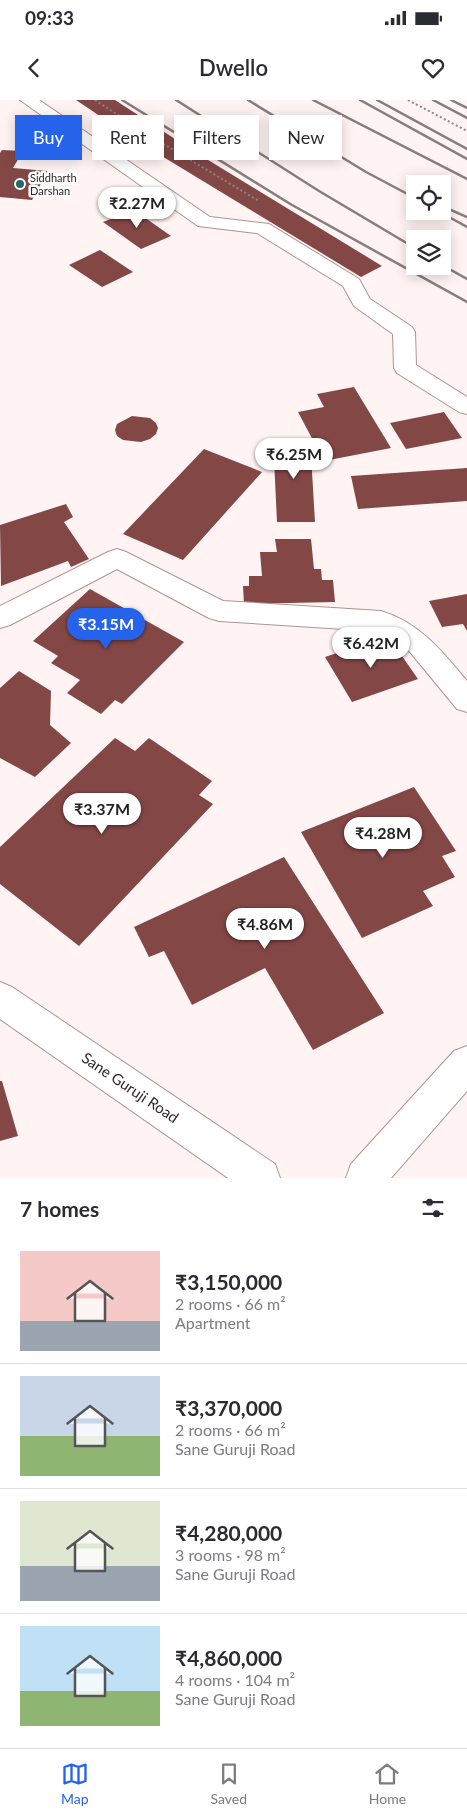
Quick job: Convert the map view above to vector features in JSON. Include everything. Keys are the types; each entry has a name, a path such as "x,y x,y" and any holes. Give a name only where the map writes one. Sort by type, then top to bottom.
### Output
{"street":[{"path":"28,100 205,222 262,228 352,283 361,302 404,332 405,368 467,407"},
{"path":"0,618 116,558 219,611 381,621 420,645 467,701"},
{"name":"Sane Guruji Road","path":"0,999 260,1178"},
{"path":"365,1178 467,1064"}],"path":[{"path":"95,100 150,136 260,202"},
{"path":"408,100 467,131"}],"building":[{"path":"76,100 115,100 138,115 98,115"},
{"path":"164,132 174,138 174,160 208,160 382,266 361,277 164,157"},
{"name":"Siddharth Darshan","path":"2,150 15,151 15,160 18,160 13,168 48,171 32,200 0,197 0,153"},
{"path":"134,210 171,236 141,249 103,222"},
{"path":"100,250 133,272 102,287 69,265"},
{"path":"354,387 391,448 324,461 298,412 324,407 317,394"},
{"path":"444,412 462,438 406,449 390,423"},
{"path":"132,416 150,418 156,423 158,428 156,434 150,439 141,442 123,440 117,436 115,430 117,424"},
{"path":"273,438 310,438 315,522 277,522"},
{"path":"204,449 262,472 183,560 123,534"},
{"path":"467,468 467,501 358,509 351,476"},
{"path":"66,504 73,517 64,522 89,559 71,567 68,561 1,586 0,525"},
{"path":"275,539 311,539 314,569 321,569 322,580 333,580 335,602 244,604 243,586 249,586 249,576 262,576 260,552 277,552"},
{"path":"90,589 184,642 122,704 115,700 101,714 67,693 80,680 51,663 58,656 33,641"},
{"path":"467,594 467,631 463,624 442,627 429,601"},
{"path":"388,636 418,679 352,702 325,657"},
{"path":"19,671 51,691 50,725 71,743 35,777 0,758 0,688"},
{"path":"115,738 135,751 149,738 212,781 199,795 213,804 79,946 0,884 0,847"},
{"path":"414,787 456,851 442,856 455,877 423,891 433,906 362,938 301,832"},
{"path":"284,857 384,1013 313,1050 265,968 192,1005 164,951 149,957 134,927"},
{"path":"0,1081 2,1081 18,1136 0,1141"}],"railway":[{"path":"122,100 292,205 467,302"},
{"path":"176,100 319,191 406,243"},
{"path":"248,100 366,172 406,193"},
{"path":"313,100 467,179"},
{"path":"360,100 467,159"},
{"path":"377,100 467,149"},
{"path":"433,100 467,118"},
{"path":"451,100 467,108"},
{"path":"451,210 467,217"},
{"path":"451,218 467,227"},
{"path":"451,270 467,279"}],"place":[{"name":"Siddharth Darshan","path":"20,184"}]}
